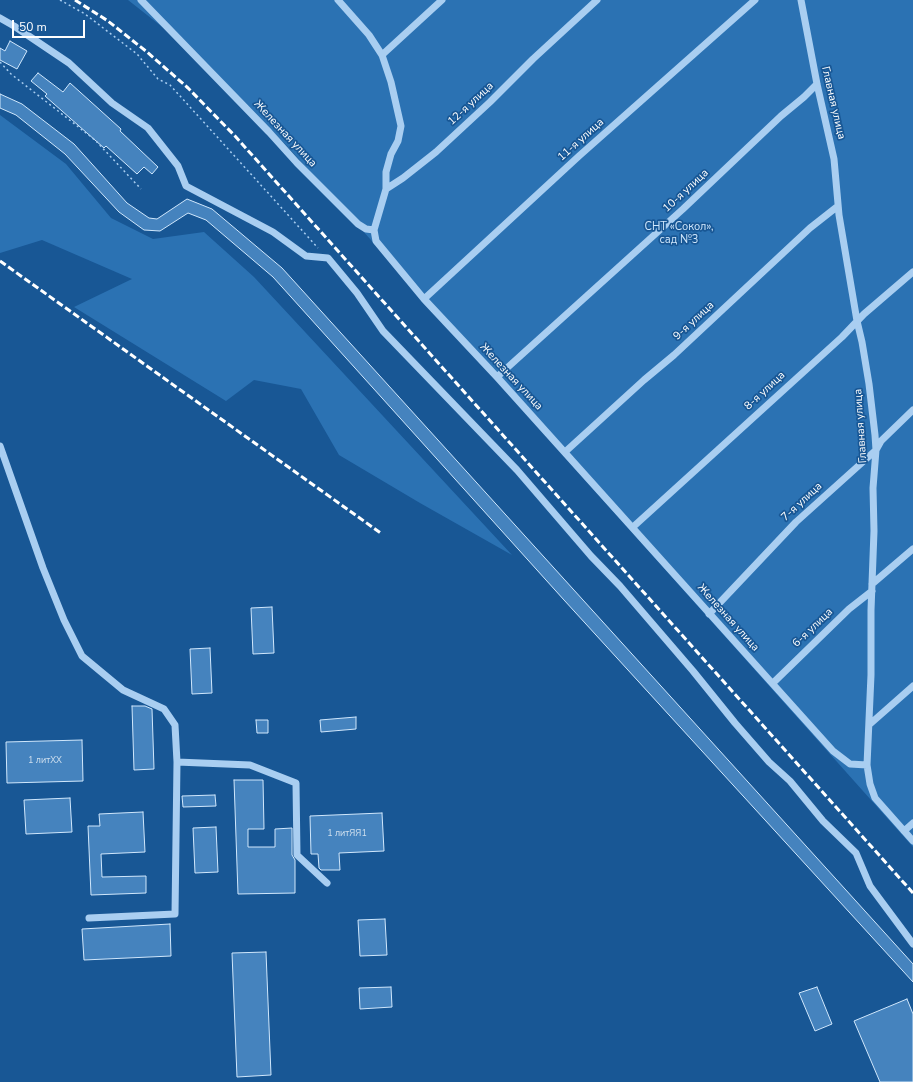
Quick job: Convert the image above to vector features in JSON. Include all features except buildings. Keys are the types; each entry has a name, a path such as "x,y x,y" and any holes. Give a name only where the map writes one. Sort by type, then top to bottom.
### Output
{"street":[{"name":"Железная улица","path":"141,0 269,132 297,163 358,224 366,230 374,230 376,241 424,299 633,527 709,614 833,751 850,764 867,765"},
{"path":"338,0 369,35 382,55 391,82 402,126 386,172 386,189 374,230"},
{"path":"382,55 442,0"},
{"name":"12-я улица","path":"386,189 403,178 441,147 597,0"},
{"name":"11-я улица","path":"424,299 579,156 755,0"},
{"name":"Главная улица","path":"801,0 817,84 834,159 838,206 856,321 862,342 869,384 876,450 870,724 867,765 870,784 875,798 913,841"},
{"path":"0,18 69,63 112,103 148,128 178,166 186,186 273,232 306,256 328,258 357,293 383,331 517,470 591,556 620,586 769,762 790,781 823,821 856,853 870,886 913,944"},
{"name":"10-я улица","path":"497,377 683,209 817,84"},
{"name":"9-я улица","path":"565,452 644,380 674,355 810,228 838,206"},
{"name":"8-я улица","path":"633,527 842,337 856,321 913,272"},
{"name":"7-я улица","path":"709,614 796,522 876,450 881,441 913,410"},
{"path":"0,446 43,568 64,620 82,656 123,690 164,709 175,725 177,762 175,914 89,918"},
{"name":"6-я улица","path":"772,683 849,608 913,549"},
{"path":"870,724 913,686"},
{"path":"177,762 250,766 296,783 298,855 327,884"},
{"path":"904,831 913,823"}],"path":[{"path":"60,0 85,14 137,54 158,79 170,85 328,258"},
{"path":"0,62 11,74 95,140 141,190"}],"green space":[{"name":"СНТ «Сокол», сад №3","path":"128,0 913,0 913,847 287,146 175,37"},
{"path":"0,115 66,164 111,218 153,239 204,232 254,277 512,555 339,455 301,389 254,380 226,401 74,307 132,279 42,240 0,253"}],"railway":[{"path":"75,0 108,21 147,52 188,88 235,136 913,893"},
{"path":"0,261 382,534"}]}
